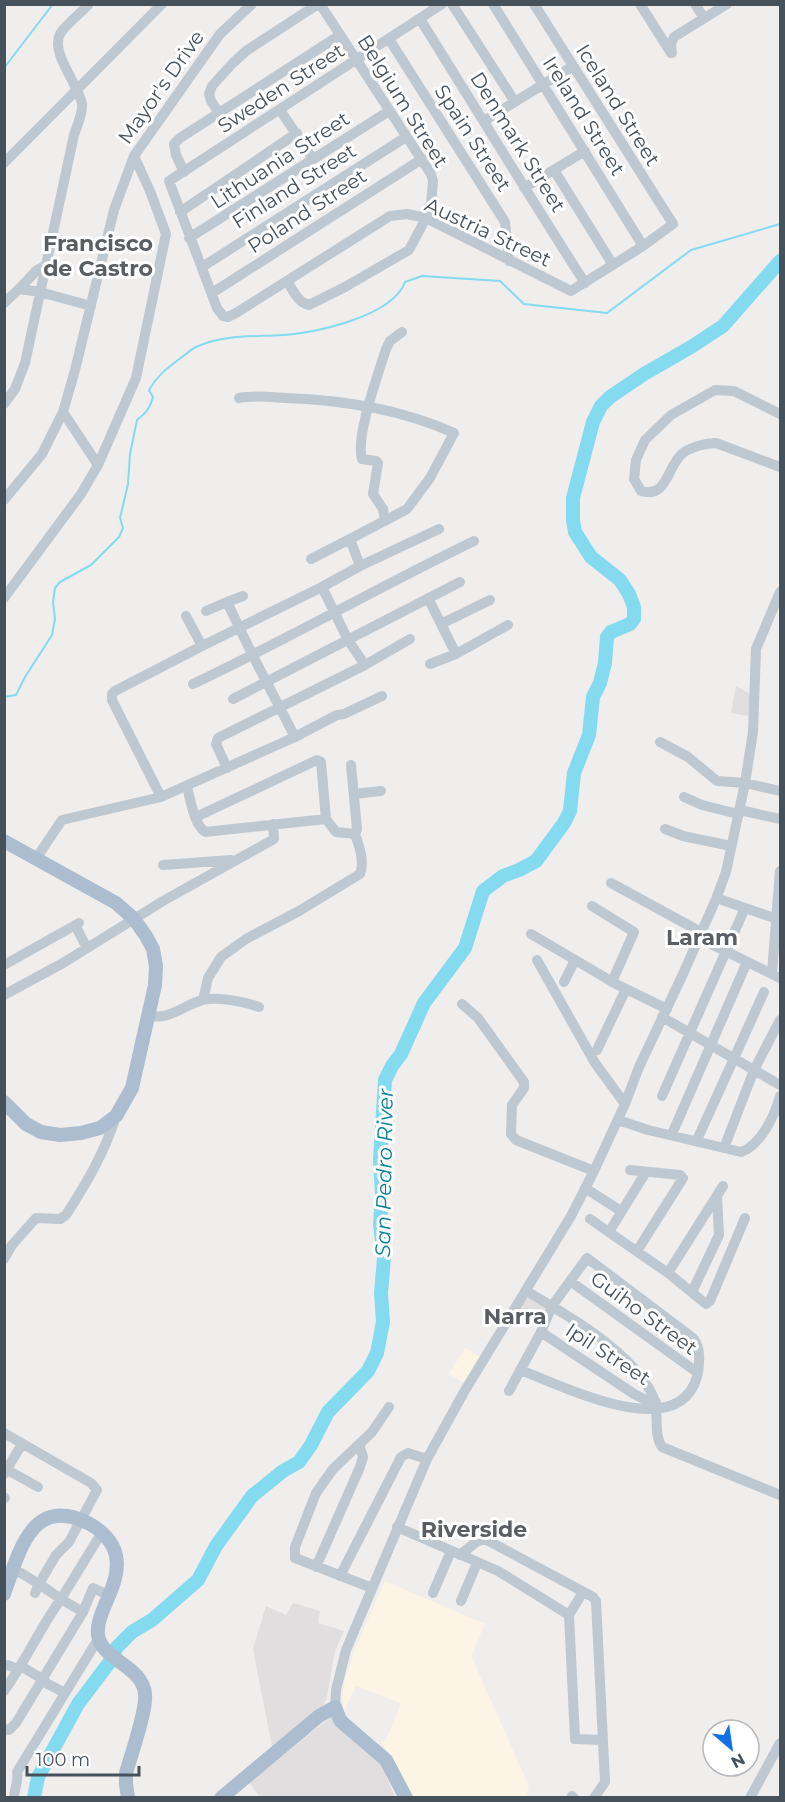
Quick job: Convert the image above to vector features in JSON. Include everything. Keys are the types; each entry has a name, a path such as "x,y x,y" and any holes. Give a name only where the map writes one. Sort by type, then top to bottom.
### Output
{"main road":[{"path":"4,841 37,857 116,903 134,919 153,949 156,966 155,985 132,1088 116,1116 100,1128 60,1135 41,1132 26,1124 4,1102"},
{"path":"4,1594 27,1536 35,1524 53,1515 68,1515 81,1519 103,1534 111,1544 116,1555 116,1580 98,1635 104,1646 139,1677 146,1692 126,1773 129,1797"},
{"path":"221,1797 319,1716 335,1707 340,1720 386,1760 406,1797"}],"street":[{"path":"4,404 15,389 25,363 82,106 60,52 58,41 60,34 89,4"},
{"path":"4,163 162,4"},
{"name":"Mayor's Drive","path":"4,500 42,454 63,412 114,210 134,156 220,33 252,4"},
{"path":"219,113 209,94 212,86 232,64 246,51 319,4"},
{"name":"Belgium Street","path":"287,281 303,304 309,305 354,283 409,250 431,204 433,181 431,174 319,4"},
{"name":"Sweden Street","path":"180,212 169,181 442,4"},
{"path":"452,4 515,102"},
{"name":"Ireland Street","path":"494,4 643,246"},
{"name":"Iceland Street","path":"534,4 673,224"},
{"path":"640,4 672,53 671,44 674,37 727,4"},
{"path":"695,4 704,18"},
{"name":"Denmark Street","path":"420,19 585,283"},
{"path":"184,172 176,155 174,144 180,138 340,35"},
{"name":"Spain Street","path":"390,39 505,222 509,261"},
{"path":"484,121 573,66"},
{"path":"280,110 313,159"},
{"name":"Lithuania Street","path":"189,238 389,111"},
{"path":"212,293 180,212 297,134"},
{"name":"Finland Street","path":"202,267 406,136"},
{"path":"524,188 585,151"},
{"path":"4,598 81,494 98,465 136,378 166,234 134,156"},
{"name":"Poland Street","path":"212,293 422,159"},
{"path":"554,170 613,265"},
{"name":"Austria Street","path":"212,293 217,308 223,316 228,317 390,216 407,214 426,218 571,291 643,246 673,224"},
{"path":"4,303 37,270 45,266"},
{"path":"19,289 40,292 91,306"},
{"path":"385,521 383,509 373,494 378,462 362,459 360,456 368,406 390,341 402,333"},
{"path":"780,414 734,391 715,390 671,416 645,440 636,460 634,479 641,491 654,492 662,486 682,454 710,443 716,443 780,467"},
{"path":"239,398 251,396 316,399 368,406 428,421 454,433 430,478 407,509 311,558"},
{"path":"63,412 98,465"},
{"path":"161,797 112,700 112,694 115,691 360,566 439,529"},
{"path":"350,539 360,566"},
{"path":"194,684 335,614 397,578 474,541"},
{"path":"233,699 460,582"},
{"path":"322,587 348,640 365,665"},
{"path":"335,1707 336,1690 346,1650 426,1460 594,1171 726,872 741,812 753,732 756,649 780,592"},
{"path":"206,610 243,596"},
{"path":"428,598 456,654"},
{"path":"441,624 490,600"},
{"path":"227,602 295,737"},
{"path":"186,616 202,646"},
{"path":"430,664 456,654 508,625"},
{"path":"227,768 216,744 218,738 365,665 410,639"},
{"path":"37,857 62,820 161,797 187,787 337,715 344,714 382,696"},
{"path":"660,742 688,757 717,781 745,783 780,791"},
{"path":"196,817 317,760 321,762 326,819 336,832 354,834"},
{"path":"203,1000 208,978 221,957 246,939 299,911 360,874 362,857 354,834 357,829 351,765"},
{"path":"187,787 196,817 201,829 205,832 326,819"},
{"path":"354,794 381,791"},
{"path":"684,796 702,805 780,819"},
{"path":"4,995 275,838 273,824"},
{"path":"665,829 683,836 731,846"},
{"path":"163,865 237,859"},
{"path":"611,883 726,951 776,976 780,871"},
{"path":"722,900 777,919"},
{"path":"592,906 634,932 612,982"},
{"path":"662,1096 745,908"},
{"path":"4,965 77,924 87,948"},
{"path":"531,934 626,989 689,1032 780,1085"},
{"path":"537,960 595,1063 625,1104"},
{"path":"564,982 575,960"},
{"path":"672,1134 747,962"},
{"path":"597,1050 626,989"},
{"path":"697,1140 764,992"},
{"path":"149,1015 156,1018 203,1000 245,1002 259,1007"},
{"path":"462,1004 478,1018 524,1082 524,1088 512,1105 511,1134 516,1140 594,1171"},
{"path":"724,1148 754,1070 780,1020"},
{"path":"618,1120 648,1130 697,1140 737,1152 749,1149 765,1129 780,1101"},
{"path":"4,1259 12,1245 36,1218 60,1219 66,1215 91,1176 116,1116"},
{"path":"630,1170 680,1175 683,1178 637,1251"},
{"path":"609,1232 646,1172"},
{"path":"668,1273 723,1186"},
{"path":"585,1188 621,1211"},
{"path":"692,1292 719,1235 717,1197"},
{"path":"590,1220 668,1273 705,1303 710,1301 745,1218"},
{"path":"509,1390 520,1370 541,1332 552,1306 587,1258 698,1344 698,1373 692,1389 680,1401 644,1410 624,1408 520,1370"},
{"name":"Guiho Street","path":"570,1281 698,1373"},
{"path":"526,1291 588,1329 635,1369 647,1385 657,1405 658,1439 666,1450 780,1495"},
{"name":"Ipil Street","path":"541,1332 626,1389 657,1405"},
{"path":"372,1588 295,1558 295,1547 316,1493 333,1469 379,1423 389,1407"},
{"path":"4,1433 91,1483 97,1490 69,1542 56,1555 37,1589"},
{"path":"22,1444 5,1470 38,1487"},
{"path":"316,1567 360,1467 363,1457 359,1444"},
{"path":"340,1576 400,1457 408,1453 426,1460"},
{"path":"397,1527 498,1572 569,1615"},
{"path":"4,1691 12,1683 17,1669 99,1536"},
{"path":"433,1593 455,1553 485,1539 596,1601 605,1782 594,1797"},
{"path":"461,1601 477,1563"},
{"path":"13,1572 21,1573 37,1589 83,1612"},
{"path":"4,1729 9,1730 16,1723 83,1612 93,1588 106,1594"},
{"path":"583,1592 569,1615 575,1740 603,1740"},
{"path":"11,1795 18,1784 17,1772 95,1644 104,1646"},
{"path":"4,1666 8,1665 17,1669"},
{"path":"17,1669 21,1666 39,1677 44,1677"},
{"path":"44,1677 46,1683 65,1694"},
{"path":"755,1796 780,1745"}],"shaded area":[{"path":"736,686 750,694 749,716 731,713"},
{"path":"525,1297 545,1308 532,1327 514,1317"},
{"path":"465,1348 482,1358 466,1384 449,1374"},
{"path":"385,1581 485,1624 471,1656 529,1786 526,1797 412,1797 381,1742 386,1740 401,1703 356,1686 344,1710 342,1697 345,1679 355,1649"},
{"path":"293,1603 320,1611 318,1623 344,1631 335,1651 327,1697 318,1716 273,1752 253,1649 266,1606 286,1615"},
{"path":"331,1717 379,1759 395,1797 260,1797 249,1782"}],"waterway":[{"path":"4,68 53,4"},
{"path":"4,697 16,695 52,635 55,619 53,602 55,588 60,582 91,565 119,537 123,528 120,518 128,484 130,454 137,420 150,404 153,397 149,390 155,381 194,348 217,340 297,334 333,326 370,313 398,294 405,282 422,276 500,281 524,304 607,313 691,250 780,224"},
{"name":"San Pedro River","path":"34,1798 38,1777 78,1704 109,1663 117,1647 132,1632 152,1620 198,1580 216,1546 252,1496 283,1471 299,1462 311,1445 328,1412 368,1371 377,1353 383,1322 381,1293 384,1258 380,1225 382,1194 380,1160 385,1080 401,1054 424,1003 465,948 483,891 503,876 536,861 564,823 570,811 574,773 589,735 593,697 600,683 605,663 607,637 611,632 630,624 634,619 634,607 620,580 591,557 575,532 573,498 593,422 601,406 610,397 723,326 780,261"}],"district":[{"name":"Francisco de Castro","path":"98,256"},
{"name":"Laram","path":"702,937"},
{"name":"Narra","path":"515,1316"},
{"name":"Riverside","path":"474,1529"}]}
